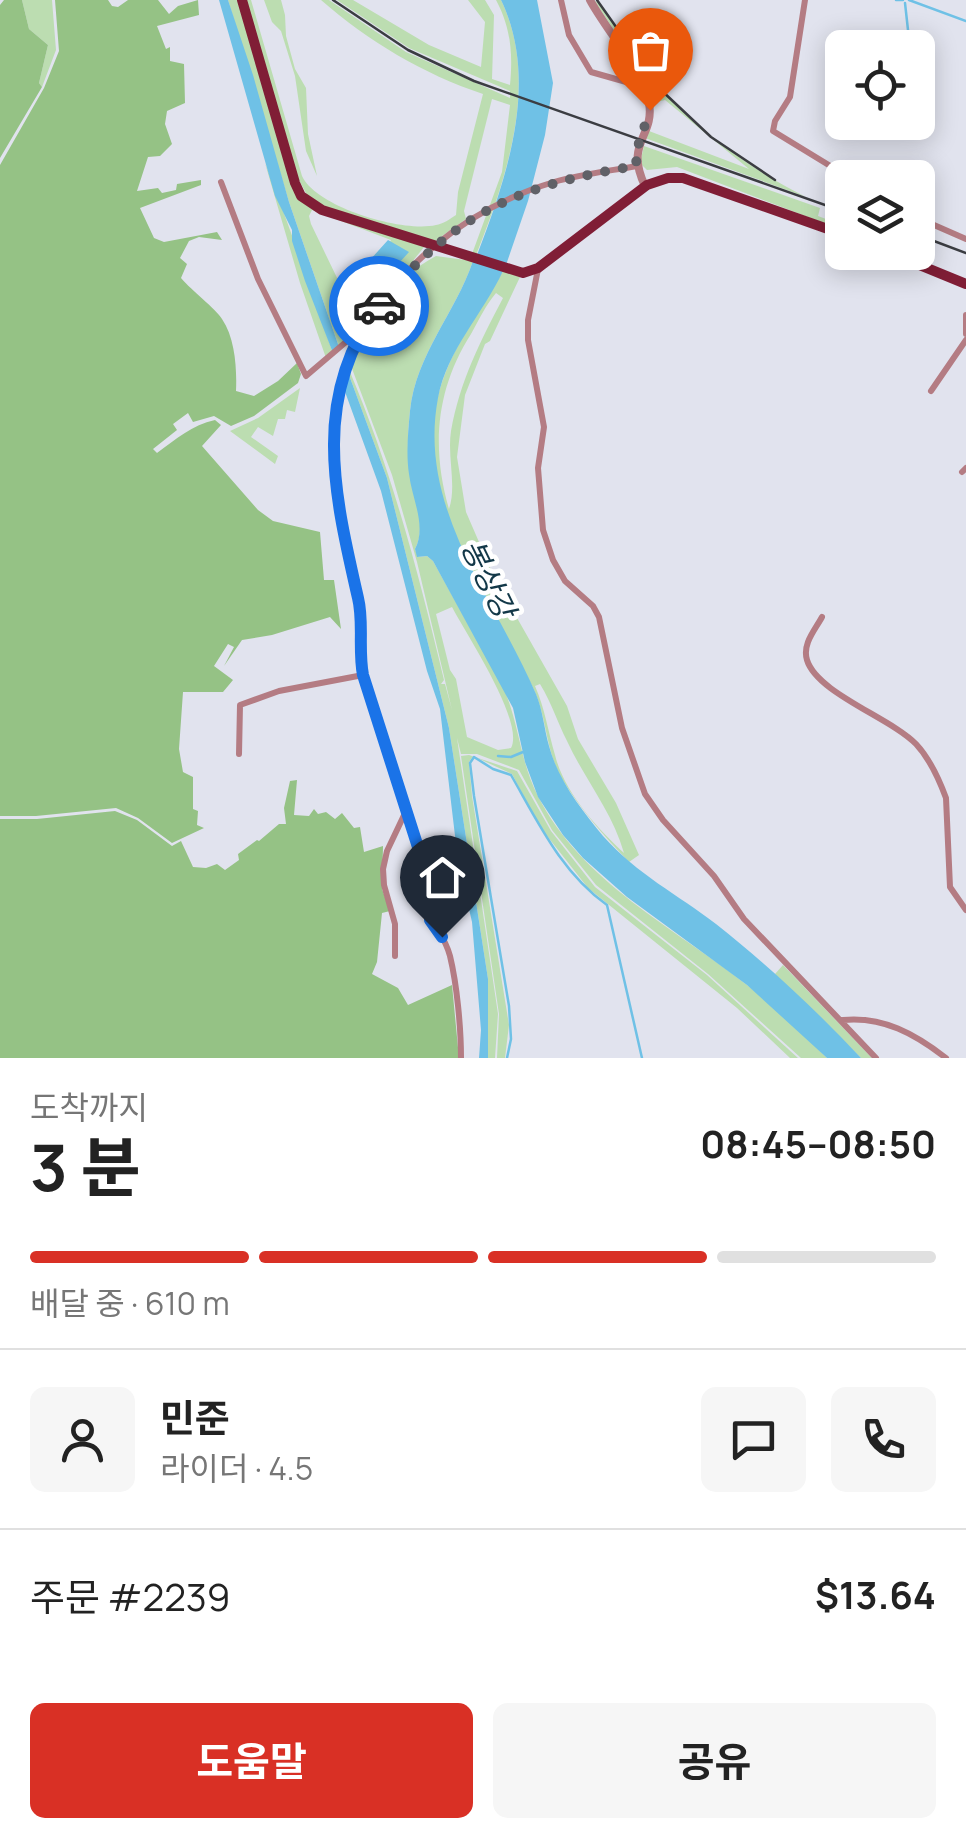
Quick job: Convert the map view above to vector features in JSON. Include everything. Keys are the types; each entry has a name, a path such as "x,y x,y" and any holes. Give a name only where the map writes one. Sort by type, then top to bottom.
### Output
{"main road":[{"path":"242,0 295,183 302,196 322,210 518,273 538,268 645,186 663,179 683,178 825,228"},
{"path":"932,270 966,284"}],"street":[{"path":"561,0 569,36 591,72 644,87"},
{"path":"590,0 644,87 650,110 637,149 636,166 645,186"},
{"path":"805,0 790,96 773,131 825,163"},
{"path":"460,1058 451,959 446,943 430,920 432,891 363,675 358,640 360,605 335,484 333,416 348,365 367,324 400,280 434,245 489,209 535,189 578,176 636,166"},
{"path":"220,182 258,279 306,376 367,324"},
{"path":"935,225 966,239"},
{"path":"538,268 528,320 544,428 538,468 543,530 552,560 564,581 593,606 599,617 633,766 663,820 714,876 744,919 876,1058"},
{"path":"931,392 966,337 966,316"},
{"path":"822,617 808,640 807,660 812,668 828,684 915,743 942,786 946,798 950,886 966,910"},
{"path":"238,754 240,705 279,691 363,675"},
{"path":"395,956 395,924 383,868 406,810"},
{"path":"841,1020 886,1023 912,1034 946,1058"}],"green space":[{"path":"4,0 22,0 29,29 48,45 39,83 42,87 0,158 0,5"},
{"path":"22,0 52,0 56,50 42,87 39,83 48,45 29,29"},
{"path":"55,0 108,0 118,7 128,0 158,0 169,14 178,6 198,0 199,15 157,26 166,49 170,47 170,61 184,64 185,103 167,111 165,124 172,144 160,156 148,157 137,191 158,188 162,193 176,190 177,184 201,180 201,185 140,208 154,238 164,242 217,232 222,240 199,237 189,241 180,258 187,264 181,278 222,319 230,335 236,391 254,396 297,363 301,374 298,383 254,416 231,426 214,416 193,422 188,413 173,424 177,430 153,449 157,453 207,422 215,420 221,425 202,446 258,510 273,521 320,532 324,580 334,580 341,629 330,617 242,640 224,666 234,647 228,644 214,666 233,680 223,692 183,692 179,749 183,772 193,777 197,825 204,828 172,843 138,818 116,808 0,816 0,165 44,88 59,51"},
{"path":"228,0 239,0 299,198 424,247 339,347 289,202","holes":["312,210 391,240 354,313 335,295 342,291 309,216"]},
{"path":"246,0 251,0 302,176 310,187 324,198 362,215 421,226 439,224 456,215 458,192 483,94 397,55 321,0 329,0 406,52 510,98 510,91 409,48 337,0 353,0 429,45 481,67 485,22 468,0 485,0 494,15 492,79 510,85 510,41 496,0 501,0 518,63 515,129 498,194 476,255 472,254 502,172 510,105 492,99 464,211 466,219 435,241 320,205 307,195 298,178"},
{"path":"264,0 281,0 295,69 306,88 308,134 317,176 306,151 295,76 281,31 272,22"},
{"path":"594,0 648,74 682,111 741,159 806,197 645,138 649,131 749,169 665,100 657,102 654,91"},
{"path":"644,146 820,208 818,216 825,219 825,224 677,167 647,170 640,163"},
{"path":"265,163 333,353 326,358 300,283"},
{"path":"436,256 473,261 428,352 414,390 408,446 420,519 415,549 418,557 427,556 433,561 503,687 538,796 556,826 604,879 747,985 827,1058 801,1058 708,974 596,885 552,830 519,770 477,754 461,754 457,738 498,1014 495,1058 488,1058 488,979 449,728 387,478 349,375 350,372 392,485 435,641 444,680 441,684 445,684 452,710 417,562 392,475 351,366 385,304 421,265","holes":["452,607 502,699 510,719 511,748 498,750 467,737 456,679 450,670 436,614"]},
{"path":"503,271 520,277 490,341 485,344 465,395 457,457 466,512 495,579 567,706 578,739 616,803 639,855 629,862 593,822 577,801 562,779 535,692 467,562 442,495 434,423 442,382","holes":["496,293 503,298 472,362 451,431 449,509 439,441 444,397 459,355","540,684 613,823 624,853 593,821 559,769 535,686"]},
{"path":"300,388 295,412 287,410 285,419 278,419 273,436 258,427 251,437 278,456 275,464 230,431 258,418"},
{"path":"461,756 473,756 469,762 472,796 509,1025 505,1058 497,1058 499,1014"},
{"path":"476,757 517,771 551,831 595,887 707,975 798,1058 790,1058 737,1008 588,888 540,827 512,774"},
{"path":"297,780 294,815 309,816 314,809 335,819 342,813 354,828 360,827 364,852 383,846 382,889 390,911 382,913 372,974 398,988 408,1005 452,985 459,1058 0,1058 0,819 115,811 137,820 172,846 181,841 193,867 217,864 225,870 239,860 238,854 279,824 286,824 284,808 290,781"},
{"path":"783,965 872,1058 861,1058 775,974"}],"water":[{"path":"219,0 228,0 253,75 289,202 339,347 333,353 305,281 292,230 275,196"},
{"path":"501,0 537,0 553,83 528,201 506,265 477,255 499,194 515,129 518,63"},
{"path":"388,240 409,252 354,313 335,294"},
{"path":"473,261 503,271 457,348 443,381 434,439 439,478 464,552 536,694 558,771 579,805 616,850 754,955 861,1058 827,1058 747,985 627,897 583,858 538,797 525,762 513,708 433,561 427,556 417,557 420,531 408,459 414,390 428,352"},
{"path":"349,375 387,478 449,728 488,979 488,1058 479,1058 481,1030 472,922 458,861 440,709 381,491 344,389"}],"waterway":[{"path":"896,0 903,0"},
{"path":"909,0 966,21"},
{"path":"905,3 908,30"},
{"path":"498,756 511,757 523,752"},
{"path":"507,1058 511,1039 509,1006 474,796 470,763 474,757 511,775 564,862 607,905 642,1058"}],"railway":[{"path":"333,0 408,50 474,81 825,205"},
{"path":"597,0 660,89 711,137 775,180"},
{"path":"935,241 966,253"}],"way so far":[{"path":"379,306 434,245 489,209 549,184 636,166 637,149 650,110"}],"route":[{"path":"379,306 360,338 335,404 335,484 360,605 358,640 363,675 432,891 430,920 442,937"}],"water label":[{"name":"봉상강","path":"489,578"}]}
